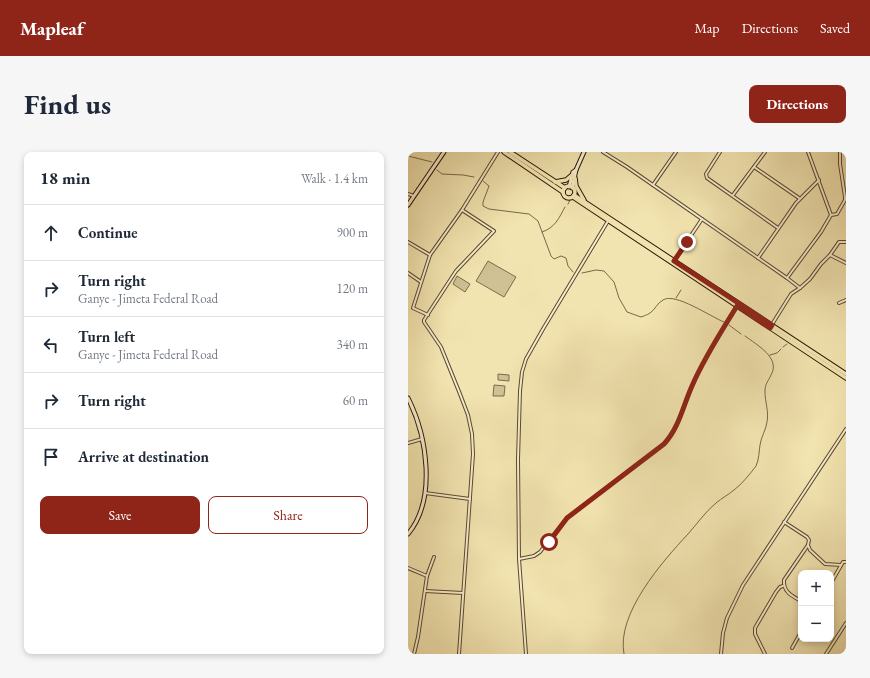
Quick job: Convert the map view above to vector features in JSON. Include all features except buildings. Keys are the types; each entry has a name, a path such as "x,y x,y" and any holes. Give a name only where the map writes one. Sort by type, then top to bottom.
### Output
{"main road":[{"path":"408,205 444,152"},
{"path":"504,152 567,188"},
{"path":"510,152 555,182 574,190 573,196"},
{"path":"584,152 576,170 573,172 573,177 567,188 566,198 573,196 584,201 737,306 846,374"},
{"path":"555,182 573,177"},
{"path":"573,177 584,201"},
{"path":"573,196 674,261 846,378"},
{"path":"408,398 415,413 422,439 426,466 425,493 420,515 408,534"}],"street":[{"path":"428,315 413,308 430,256 462,210 498,152"},
{"path":"603,152 653,185 800,288"},
{"path":"653,185 676,152"},
{"path":"720,152 706,176 778,228"},
{"path":"733,195 765,152"},
{"path":"808,152 831,215"},
{"path":"831,215 837,214 845,200 840,164 840,152"},
{"path":"754,167 799,198"},
{"path":"758,258 799,198 818,180"},
{"path":"408,194 414,196"},
{"path":"459,654 473,454 472,434 468,415 450,367 435,337 424,322 456,271 494,231 462,210"},
{"path":"786,278 821,232 831,215"},
{"path":"526,654 519,559 518,459 522,372 526,359 539,336 609,219"},
{"path":"674,261 702,219"},
{"path":"771,326 791,294 810,279 839,242 845,241 846,238"},
{"path":"408,242 430,256"},
{"path":"830,255 846,262"},
{"path":"408,273 421,282"},
{"path":"839,303 846,300"},
{"path":"519,559 534,556 540,552 567,518 670,438 680,419 697,376 737,306"},
{"path":"721,654 722,632 733,604 755,566 846,429"},
{"path":"408,443 422,439"},
{"path":"425,493 470,500"},
{"path":"784,522 807,537 809,540 808,544 810,550 825,564 841,565"},
{"path":"798,599 786,591 783,586 784,580 808,544"},
{"path":"414,654 427,576 434,557"},
{"path":"834,578 843,562 846,562"},
{"path":"408,568 427,576"},
{"path":"765,654 755,634 755,628 776,592 783,586"},
{"path":"425,591 463,593"},
{"path":"826,654 846,623"},
{"path":"792,648 798,637"}],"shaded area":[{"path":"488,261 516,277 504,297 476,281"},
{"path":"457,276 470,284 465,292 453,284"},
{"path":"498,374 509,375 509,381 498,380"},
{"path":"494,385 505,386 504,396 493,396"}],"waterway":[{"path":"408,156 432,162"},
{"path":"437,170 442,174 474,177"},
{"path":"483,181 489,186 483,206 489,209 529,214 538,221 551,256 554,259 561,256 566,258 568,266 573,272"},
{"path":"568,204 570,200"},
{"path":"542,232 550,228 559,219 565,207"},
{"path":"582,273 596,270 604,271 614,282 619,298 627,312 641,317 652,312 661,301 669,298 684,302 724,322"},
{"path":"676,298 681,290"},
{"path":"729,325 741,334"},
{"path":"624,654 623,639 627,622 634,606 654,574 708,510 740,485 757,464 761,442 766,428 767,410 765,392 773,369 773,363 766,352 745,336"},
{"path":"783,347 787,344"},
{"path":"770,355 777,353 781,349"}],"route":[{"path":"549,542 567,518 670,438 680,419 697,376 737,306 770,328 772,325 674,261 687,242"}]}
